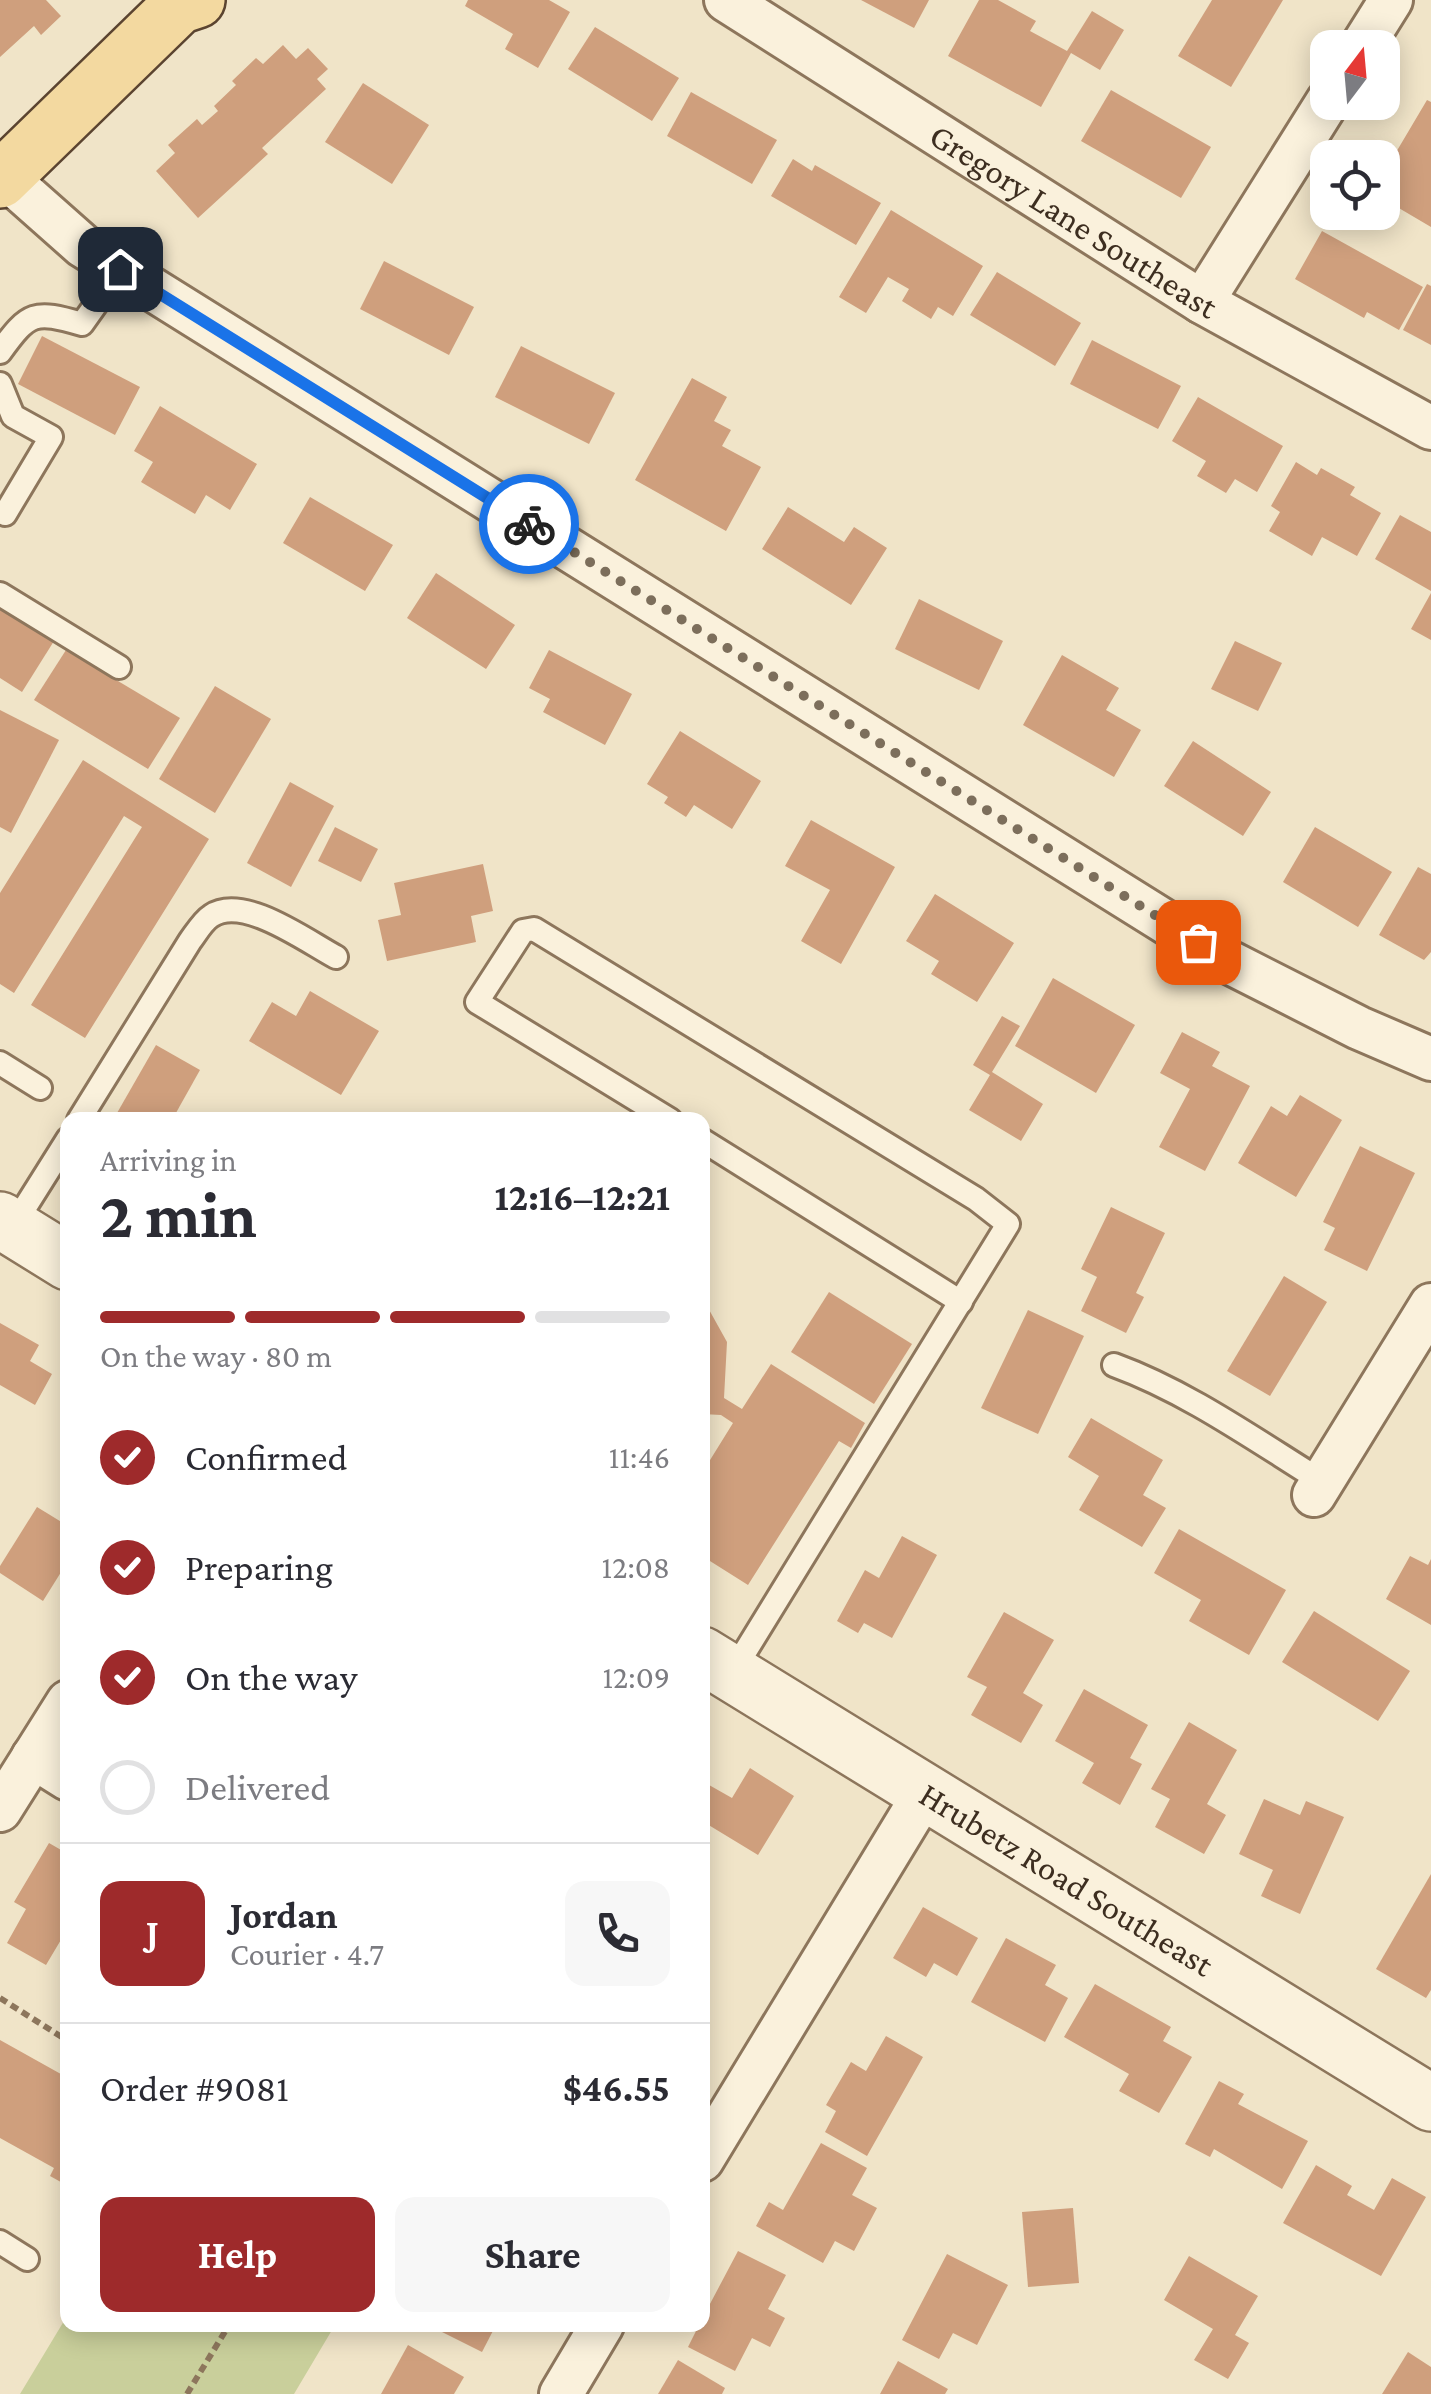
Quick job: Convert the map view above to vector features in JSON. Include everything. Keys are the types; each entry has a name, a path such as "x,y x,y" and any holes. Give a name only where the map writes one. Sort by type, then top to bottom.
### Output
{"main road":[{"path":"2,178 182,1"}],"street":[{"name":"Gregory Lane Southeast","path":"726,0 1202,302 1431,428"},
{"path":"1372,30 1391,0"},
{"path":"1202,302 1316,120"},
{"path":"2,178 83,246 1231,963 1358,1028 1431,1059"},
{"path":"6,1224 60,1257"},
{"path":"1318,1489 1431,1305"},
{"name":"Hrubetz Road Southeast","path":"717,1664 1431,2102"},
{"path":"0,1810 50,1768 60,1731"},
{"path":"710,2147 926,1791"},
{"path":"561,2394 598,2332"}],"lane":[{"path":"0,352 22,321 45,313 82,324 120,269"},
{"path":"0,384 14,416 51,437 4,514"},
{"path":"0,594 118,667"},
{"path":"84,1112 190,940 210,916 229,908 257,914 336,957"},
{"path":"637,1111 477,1002 524,931 534,928 976,1199 1008,1224 717,1664"},
{"path":"0,1062 40,1088"},
{"path":"710,1145 960,1302"},
{"path":"6,1224 60,1150"},
{"path":"1114,1365 1148,1377 1187,1399 1318,1489"},
{"path":"0,2242 26,2259"}],"path":[{"path":"0,1998 60,2036"},
{"path":"187,2394 226,2332"}],"green space":[{"path":"60,2328 60,2332 331,2332 294,2394 20,2394"}],"building":[{"path":"0,0 46,0 61,16 41,35 34,26 0,57"},
{"path":"468,0 549,0 570,12 538,68 505,49 513,34 465,6"},
{"path":"861,0 929,0 914,28"},
{"path":"979,0 998,0 1036,21 1030,31 1067,51 1092,11 1124,30 1100,70 1071,53 1041,107 948,56"},
{"path":"1212,0 1283,0 1231,87 1178,56"},
{"path":"595,27 679,78 652,121 568,69"},
{"path":"283,45 296,59 308,48 328,69 317,79 326,89 262,148 268,154 198,218 156,171 175,153 168,145 197,119 202,125 218,111 214,106 256,58 263,64"},
{"path":"363,83 429,125 392,184 325,142"},
{"path":"1111,90 1211,147 1181,198 1081,141"},
{"path":"691,92 777,140 752,184 667,136"},
{"path":"1427,100 1431,102 1431,227 1400,209 1400,146"},
{"path":"793,159 812,171 815,165 881,203 856,245 771,196"},
{"path":"891,210 983,266 953,316 938,307 931,319 902,301 909,289 888,277 866,313 839,297"},
{"path":"1322,231 1423,287 1399,330 1367,312 1364,318 1295,279"},
{"path":"384,261 474,307 449,355 360,309"},
{"path":"997,272 1081,323 1055,366 970,315"},
{"path":"1427,284 1431,286 1431,345 1403,330"},
{"path":"42,336 140,387 115,435 18,384"},
{"path":"1092,340 1181,386 1158,429 1070,384"},
{"path":"521,346 615,393 589,444 495,397"},
{"path":"692,378 727,397 714,421 731,430 722,446 761,467 726,531 635,480"},
{"path":"1198,397 1283,446 1257,492 1235,479 1226,493 1197,476 1206,461 1172,441"},
{"path":"160,406 257,464 230,510 206,495 195,514 141,482 153,462 134,451"},
{"path":"1296,462 1317,475 1321,468 1355,487 1350,495 1381,513 1357,556 1322,537 1312,556 1269,531 1280,512 1271,506"},
{"path":"310,497 393,545 365,591 283,543"},
{"path":"788,507 844,542 854,527 887,548 851,605 762,549"},
{"path":"1400,515 1431,532 1431,591 1375,559"},
{"path":"436,573 515,625 486,669 407,618"},
{"path":"1431,593 1431,640 1411,629"},
{"path":"919,599 1003,641 979,690 895,649"},
{"path":"0,606 54,641 22,692 0,678"},
{"path":"1235,641 1282,663 1258,711 1211,689"},
{"path":"66,650 180,718 148,769 34,700"},
{"path":"549,650 632,694 605,745 543,712 550,699 529,688"},
{"path":"1062,655 1119,688 1106,710 1141,730 1114,777 1023,725"},
{"path":"215,686 271,719 215,813 159,779"},
{"path":"0,710 59,740 11,833 0,827"},
{"path":"680,731 761,781 732,829 694,805 686,817 664,803 668,797 647,784"},
{"path":"1193,741 1271,792 1243,836 1164,786"},
{"path":"83,760 209,839 85,1038 31,1005 142,827 124,816 14,993 0,984 0,893"},
{"path":"290,782 334,806 291,887 247,863"},
{"path":"811,820 895,867 841,964 801,941 830,890 785,866"},
{"path":"335,827 378,849 361,882 318,861"},
{"path":"1315,827 1392,872 1358,927 1283,882"},
{"path":"483,864 493,911 471,916 476,942 387,961 378,920 401,915 394,883"},
{"path":"1418,867 1431,874 1431,952 1424,960 1379,935"},
{"path":"935,894 1014,943 977,1002 931,974 939,961 906,941"},
{"path":"1053,978 1135,1025 1096,1093 1015,1046"},
{"path":"310,991 379,1031 341,1095 249,1041 272,1002 296,1016"},
{"path":"1002,1016 1020,1026 992,1072 1043,1104 1021,1141 969,1110 990,1075 973,1065"},
{"path":"1182,1032 1220,1052 1212,1066 1250,1086 1205,1171 1159,1147 1190,1089 1160,1073"},
{"path":"156,1045 200,1070 176,1112 118,1112"},
{"path":"1300,1095 1342,1120 1296,1197 1238,1163 1271,1106 1287,1116"},
{"path":"1360,1146 1415,1173 1367,1271 1324,1250 1335,1228 1323,1222"},
{"path":"1111,1207 1165,1233 1136,1293 1144,1297 1126,1333 1081,1311 1097,1277 1081,1269"},
{"path":"1284,1276 1327,1302 1270,1396 1227,1371"},
{"path":"829,1292 912,1344 874,1404 791,1352"},
{"path":"1028,1310 1084,1336 1038,1434 981,1408"},
{"path":"710,1311 727,1342 724,1398 742,1409 771,1364 865,1423 851,1448 839,1441 748,1585 710,1561 710,1460 733,1423 721,1415 710,1414"},
{"path":"0,1323 39,1345 30,1361 52,1374 35,1405 0,1385"},
{"path":"1091,1418 1163,1460 1143,1495 1166,1508 1142,1547 1079,1510 1099,1476 1068,1457"},
{"path":"37,1507 60,1521 60,1574 43,1601 0,1573 0,1566"},
{"path":"1179,1529 1286,1590 1249,1655 1189,1621 1201,1600 1154,1573"},
{"path":"902,1536 937,1555 892,1638 864,1623 858,1633 837,1621 865,1570 879,1578"},
{"path":"1410,1556 1428,1565 1431,1559 1431,1625 1386,1599"},
{"path":"1314,1611 1410,1671 1378,1721 1282,1662"},
{"path":"1004,1612 1054,1640 1023,1693 1043,1705 1021,1743 971,1715 987,1687 967,1677"},
{"path":"1084,1689 1148,1725 1130,1758 1142,1764 1120,1805 1082,1783 1094,1763 1055,1741"},
{"path":"1189,1722 1237,1750 1207,1804 1226,1815 1204,1854 1155,1827 1170,1799 1151,1789"},
{"path":"750,1768 794,1796 758,1855 710,1826 710,1786 732,1798"},
{"path":"1264,1799 1300,1815 1306,1801 1344,1817 1300,1914 1261,1896 1273,1870 1239,1854"},
{"path":"49,1843 60,1849 60,1941 46,1965 7,1943 26,1909 14,1902"},
{"path":"1431,1874 1431,1990 1426,1998 1376,1969"},
{"path":"923,1907 978,1938 957,1976 934,1963 926,1977 893,1958"},
{"path":"1006,1938 1056,1965 1045,1985 1068,1998 1045,2042 971,2002"},
{"path":"1095,1984 1171,2027 1163,2041 1192,2057 1159,2113 1119,2091 1129,2074 1064,2037"},
{"path":"886,2036 923,2057 867,2156 825,2132 836,2111 826,2105 851,2062 866,2071"},
{"path":"0,2040 60,2074 60,2182 50,2176 54,2168 0,2138"},
{"path":"1219,2081 1244,2094 1238,2104 1308,2141 1282,2189 1214,2149 1210,2157 1185,2144"},
{"path":"821,2143 867,2168 852,2195 877,2208 854,2251 835,2241 823,2263 756,2226 769,2202 783,2210"},
{"path":"1316,2165 1352,2186 1347,2195 1374,2210 1392,2178 1426,2197 1381,2276 1283,2223"},
{"path":"1073,2208 1079,2283 1028,2287 1022,2212"},
{"path":"738,2251 786,2275 768,2309 785,2318 770,2347 752,2338 735,2371 688,2347 696,2332 710,2332 710,2304"},
{"path":"947,2254 1008,2285 977,2345 953,2333 939,2359 902,2340"},
{"path":"1189,2256 1258,2296 1235,2335 1249,2343 1228,2379 1194,2360 1213,2329 1164,2300"},
{"path":"442,2332 492,2332 482,2352"},
{"path":"408,2345 464,2377 454,2394 381,2394"},
{"path":"1408,2352 1431,2367 1431,2394 1382,2394"},
{"path":"678,2360 725,2388 722,2394 658,2394"},
{"path":"898,2361 948,2389 945,2394 880,2394"}],"way so far":[{"path":"529,524 1198,942"}],"route":[{"path":"120,269 529,524"}]}
